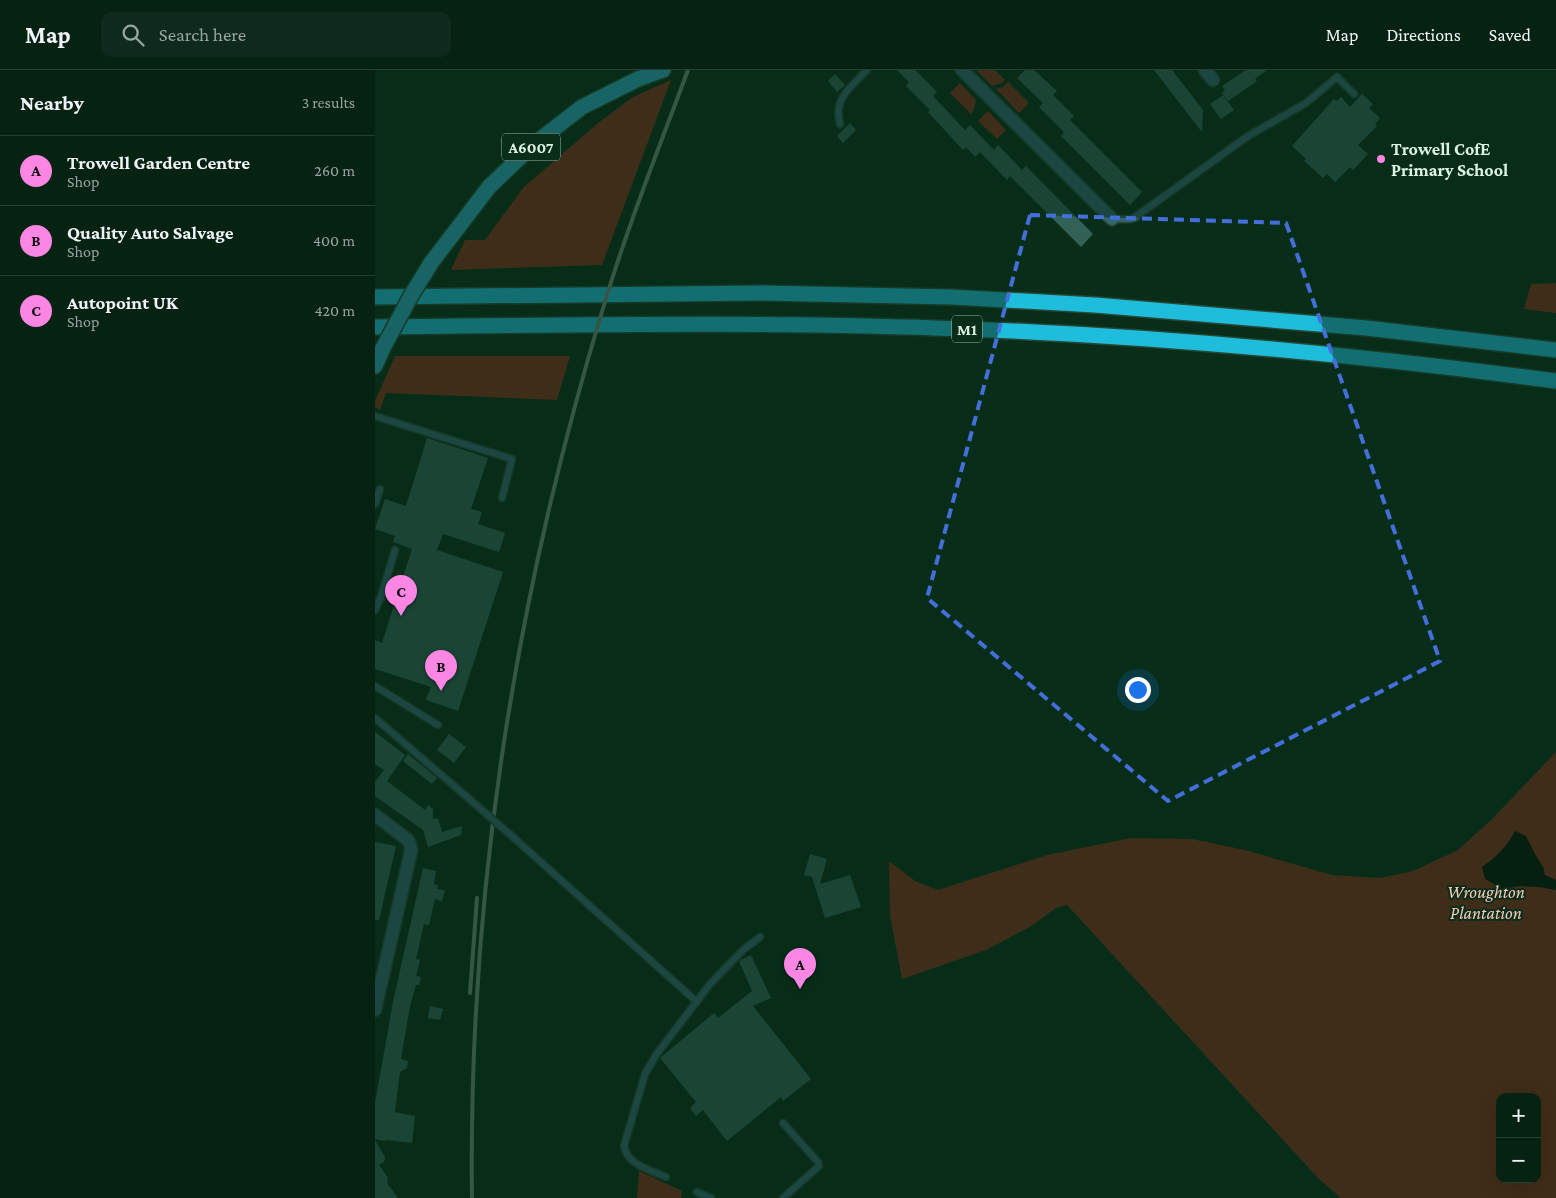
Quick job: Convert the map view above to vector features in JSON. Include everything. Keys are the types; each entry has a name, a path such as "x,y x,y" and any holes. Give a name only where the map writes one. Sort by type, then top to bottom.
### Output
{"highway":[{"name":"M1","path":"375,297 763,293 951,297 1095,305 1356,327 1556,350"},
{"name":"M1","path":"375,327 687,323 965,328 1103,335 1239,346 1556,381"}],"main road":[{"name":"A6007","path":"375,366 412,294 431,263 489,186 533,145 582,107 636,76 663,70"}],"street":[{"path":"962,70 1112,219"},
{"path":"375,816 411,844 375,1010"}],"lane":[{"path":"841,124 838,111 841,100 867,70"},
{"path":"1112,219 1134,218 1249,136 1306,103 1337,77 1354,94"},
{"path":"375,416 512,459 502,498"},
{"path":"375,504 379,489"},
{"path":"375,610 381,598 395,550"},
{"path":"375,686 438,725"},
{"path":"375,718 513,837 697,1002"},
{"path":"666,1177 631,1160 625,1152 624,1146 645,1074 656,1055 710,984 743,950 760,937"},
{"path":"783,1123 818,1162 819,1166 783,1198"},
{"path":"697,1192 711,1198"}],"highlighted area":[{"path":"1030,215 1286,223 1440,661 1168,801 927,598"}],"green space":[{"path":"995,70 1005,80 992,86 977,71"},
{"path":"671,80 602,265 451,270 465,240 485,240 523,188 598,123 633,97"},
{"path":"1008,82 1029,103 1019,113 996,89 1003,87"},
{"path":"960,83 976,100 971,114 950,93"},
{"path":"988,111 1006,130 997,139 978,121"},
{"path":"1556,283 1556,313 1524,309 1531,284"},
{"path":"395,356 570,356 557,400 386,393 380,410 375,407 375,401"},
{"name":"Wroughton Plantation","path":"1556,752 1556,1198 1341,1198 1318,1178 1067,905 1056,908 1030,927 986,950 902,979 890,916 889,861 915,881 938,890 1047,855 1131,838 1192,839 1245,850 1332,875 1380,878 1413,871 1458,850 1491,820"},
{"path":"639,1171 682,1191 681,1198 637,1198"}],"shaded area":[{"path":"1515,831 1526,836 1543,867 1545,875 1556,880 1556,890 1520,886 1503,889 1485,879 1482,867 1501,851"}],"building":[{"path":"897,70 915,70 937,92 933,96 965,130 970,125 994,150 998,145 1022,170 1026,166 1093,234 1081,247 1010,176 1007,180 980,152 975,157 966,147 963,150 928,112 930,110 906,86 909,82"},
{"path":"1025,70 1034,70 1057,91 1053,95 1074,116 1070,120 1142,192 1130,205 1061,136 1064,132 1039,107 1043,103 1017,78"},
{"path":"1154,70 1172,70 1203,110 1202,132"},
{"path":"1246,70 1267,70 1255,79 1257,81 1228,101 1222,93 1225,90 1222,86"},
{"path":"835,74 845,85 837,92 828,81"},
{"path":"1362,94 1373,104 1369,108 1380,118 1375,124 1377,126 1358,145 1368,154 1353,170 1350,167 1335,182 1327,174 1323,178 1304,161 1306,159 1292,146 1334,99 1337,101 1341,97 1350,107"},
{"path":"1223,95 1234,110 1221,119 1210,104"},
{"path":"850,123 856,130 843,143 837,136"},
{"path":"427,438 488,458 471,509 482,512 478,524 505,533 499,552 443,534 437,550 503,572 458,711 426,700 431,687 375,669 375,640 382,643 412,549 393,542 395,536 375,529 385,499 406,506"},
{"path":"375,732 405,755 387,781 425,810 428,805 433,809 433,819 438,818 442,832 462,826 461,835 428,847 423,830 375,796 375,782 384,770 375,764"},
{"path":"449,734 466,747 454,763 437,750"},
{"path":"408,754 437,778 432,784 403,761"},
{"path":"375,842 396,846 379,920 375,920"},
{"path":"810,854 827,859 820,884 850,875 861,907 825,918 812,877 804,875"},
{"path":"423,868 436,871 434,884 438,885 437,889 445,890 442,901 435,899 429,925 424,924 416,959 420,960 416,976 421,977 419,985 416,985 410,1006 401,1059 408,1061 407,1068 400,1072 395,1112 415,1116 412,1143 385,1141 375,1139 375,1103 393,1002"},
{"path":"751,955 771,998 753,1006 811,1079 783,1101 781,1097 727,1141 703,1110 696,1116 690,1108 696,1102 660,1058 714,1013 718,1018 752,991 739,961"},
{"path":"430,1006 443,1009 440,1020 428,1018"},
{"path":"375,1140 385,1157 384,1162 379,1165 388,1178 387,1183 398,1198 375,1198"}],"railway":[{"path":"472,1198 473,1085 479,972 489,859 503,747 523,635 546,524 573,414 604,305 633,216 688,70"},
{"path":"470,993 477,898"}],"place":[{"name":"Trowell CofE Primary School","path":"1381,159"},
{"name":"Autopoint UK","path":"401,616"},
{"name":"Quality Auto Salvage","path":"441,691"},
{"name":"Trowell Garden Centre","path":"800,989"}]}
